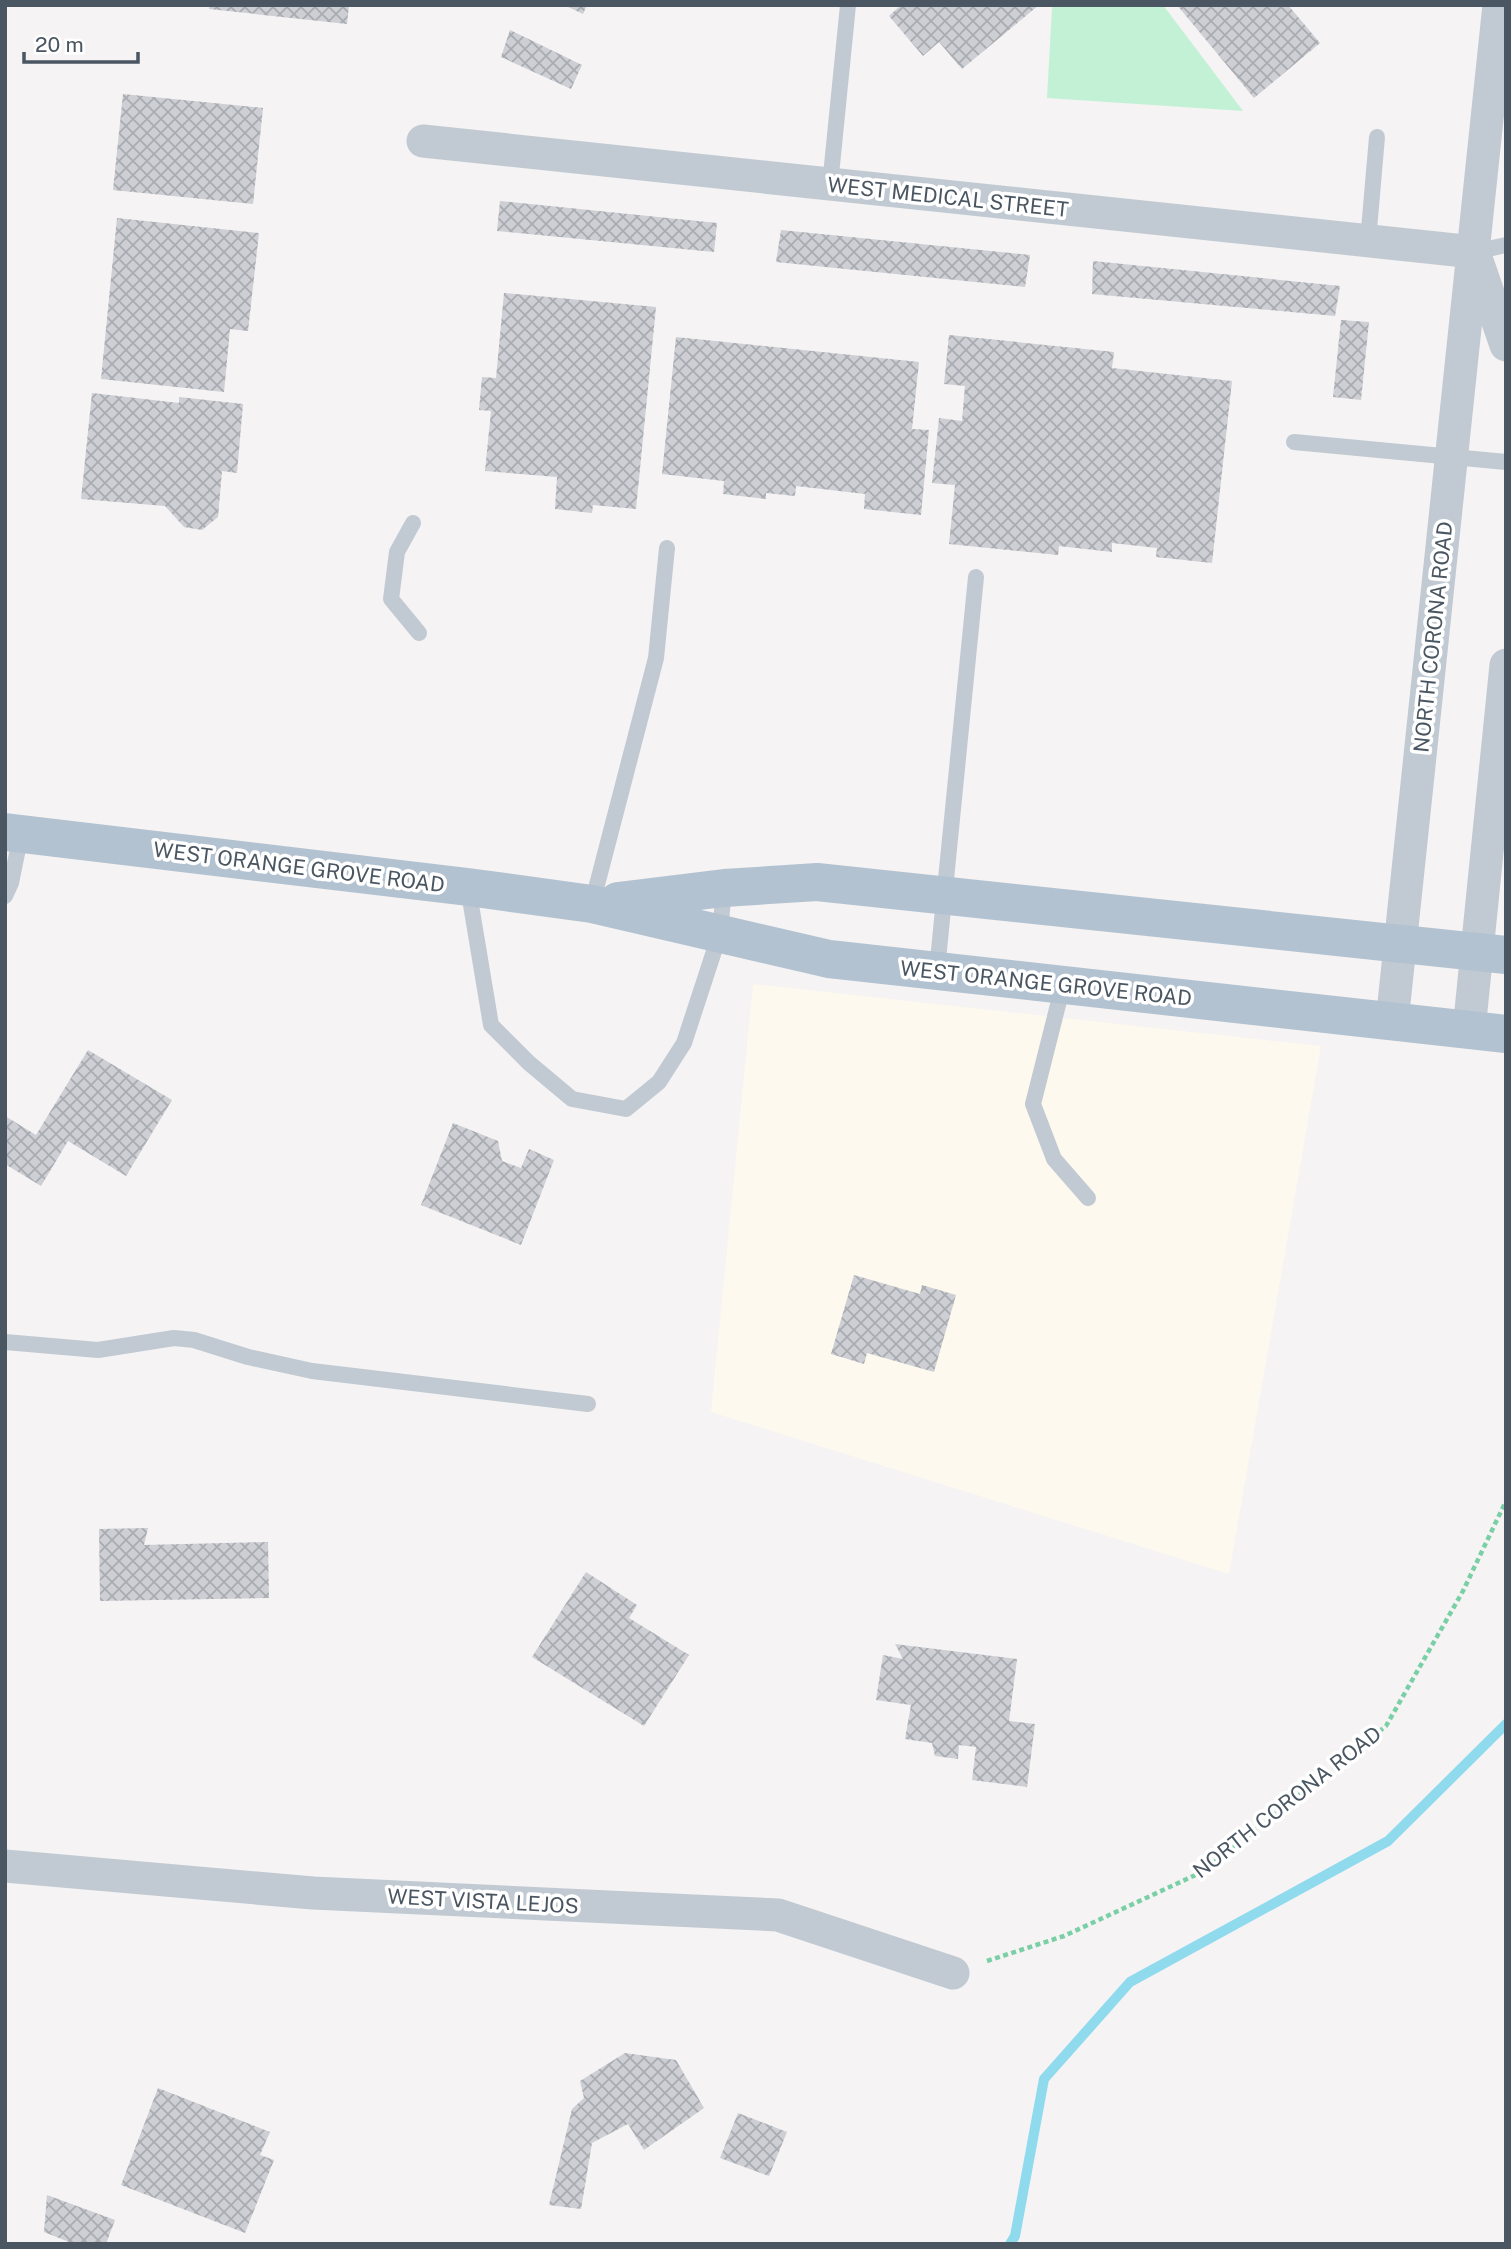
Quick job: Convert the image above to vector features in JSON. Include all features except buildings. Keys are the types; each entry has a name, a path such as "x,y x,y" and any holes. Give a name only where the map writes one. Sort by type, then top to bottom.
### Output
{"main road":[{"name":"WEST ORANGE GROVE ROAD","path":"13,833 592,904 829,960 1487,1032"},
{"name":"WEST ORANGE GROVE ROAD","path":"592,904 724,888 817,882 1491,953"}],"street":[{"name":"NORTH CORONA ROAD","path":"1392,1022 1499,5"},
{"name":"WEST MEDICAL STREET","path":"423,141 1474,252"},
{"name":"NORTH CORONA ROAD","path":"1474,252 1506,345"},
{"path":"1487,1032 1506,664"},
{"name":"WEST VISTA LEJOS","path":"5,1866 313,1893 778,1915 953,1973"}],"lane":[{"path":"830,184 848,5"},
{"path":"1368,241 1377,137"},
{"path":"1474,252 1506,245"},
{"path":"1294,442 1506,462"},
{"path":"413,523 397,552 391,598 419,633"},
{"path":"592,904 656,658 667,548"},
{"path":"937,970 976,577"},
{"path":"5,896 11,883 13,833"},
{"path":"468,887 491,1025 529,1063 572,1099 626,1109 659,1082 684,1043 720,933 724,888"},
{"path":"1063,985 1033,1104 1054,1159 1088,1198"},
{"path":"5,1342 98,1350 174,1338 194,1340 248,1357 312,1371 588,1404"}],"path":[{"name":"NORTH CORONA ROAD","path":"953,1973 1064,1936 1202,1872 1386,1726 1463,1591 1506,1501"}],"shaded area":[{"path":"753,984 1321,1046 1229,1574 711,1412"}],"green space":[{"path":"1055,5 1163,5 1243,111 1047,98 1052,8"}],"waterway":[{"path":"1010,2244 1015,2236 1044,2079 1130,1982 1388,1841 1506,1724"}]}
